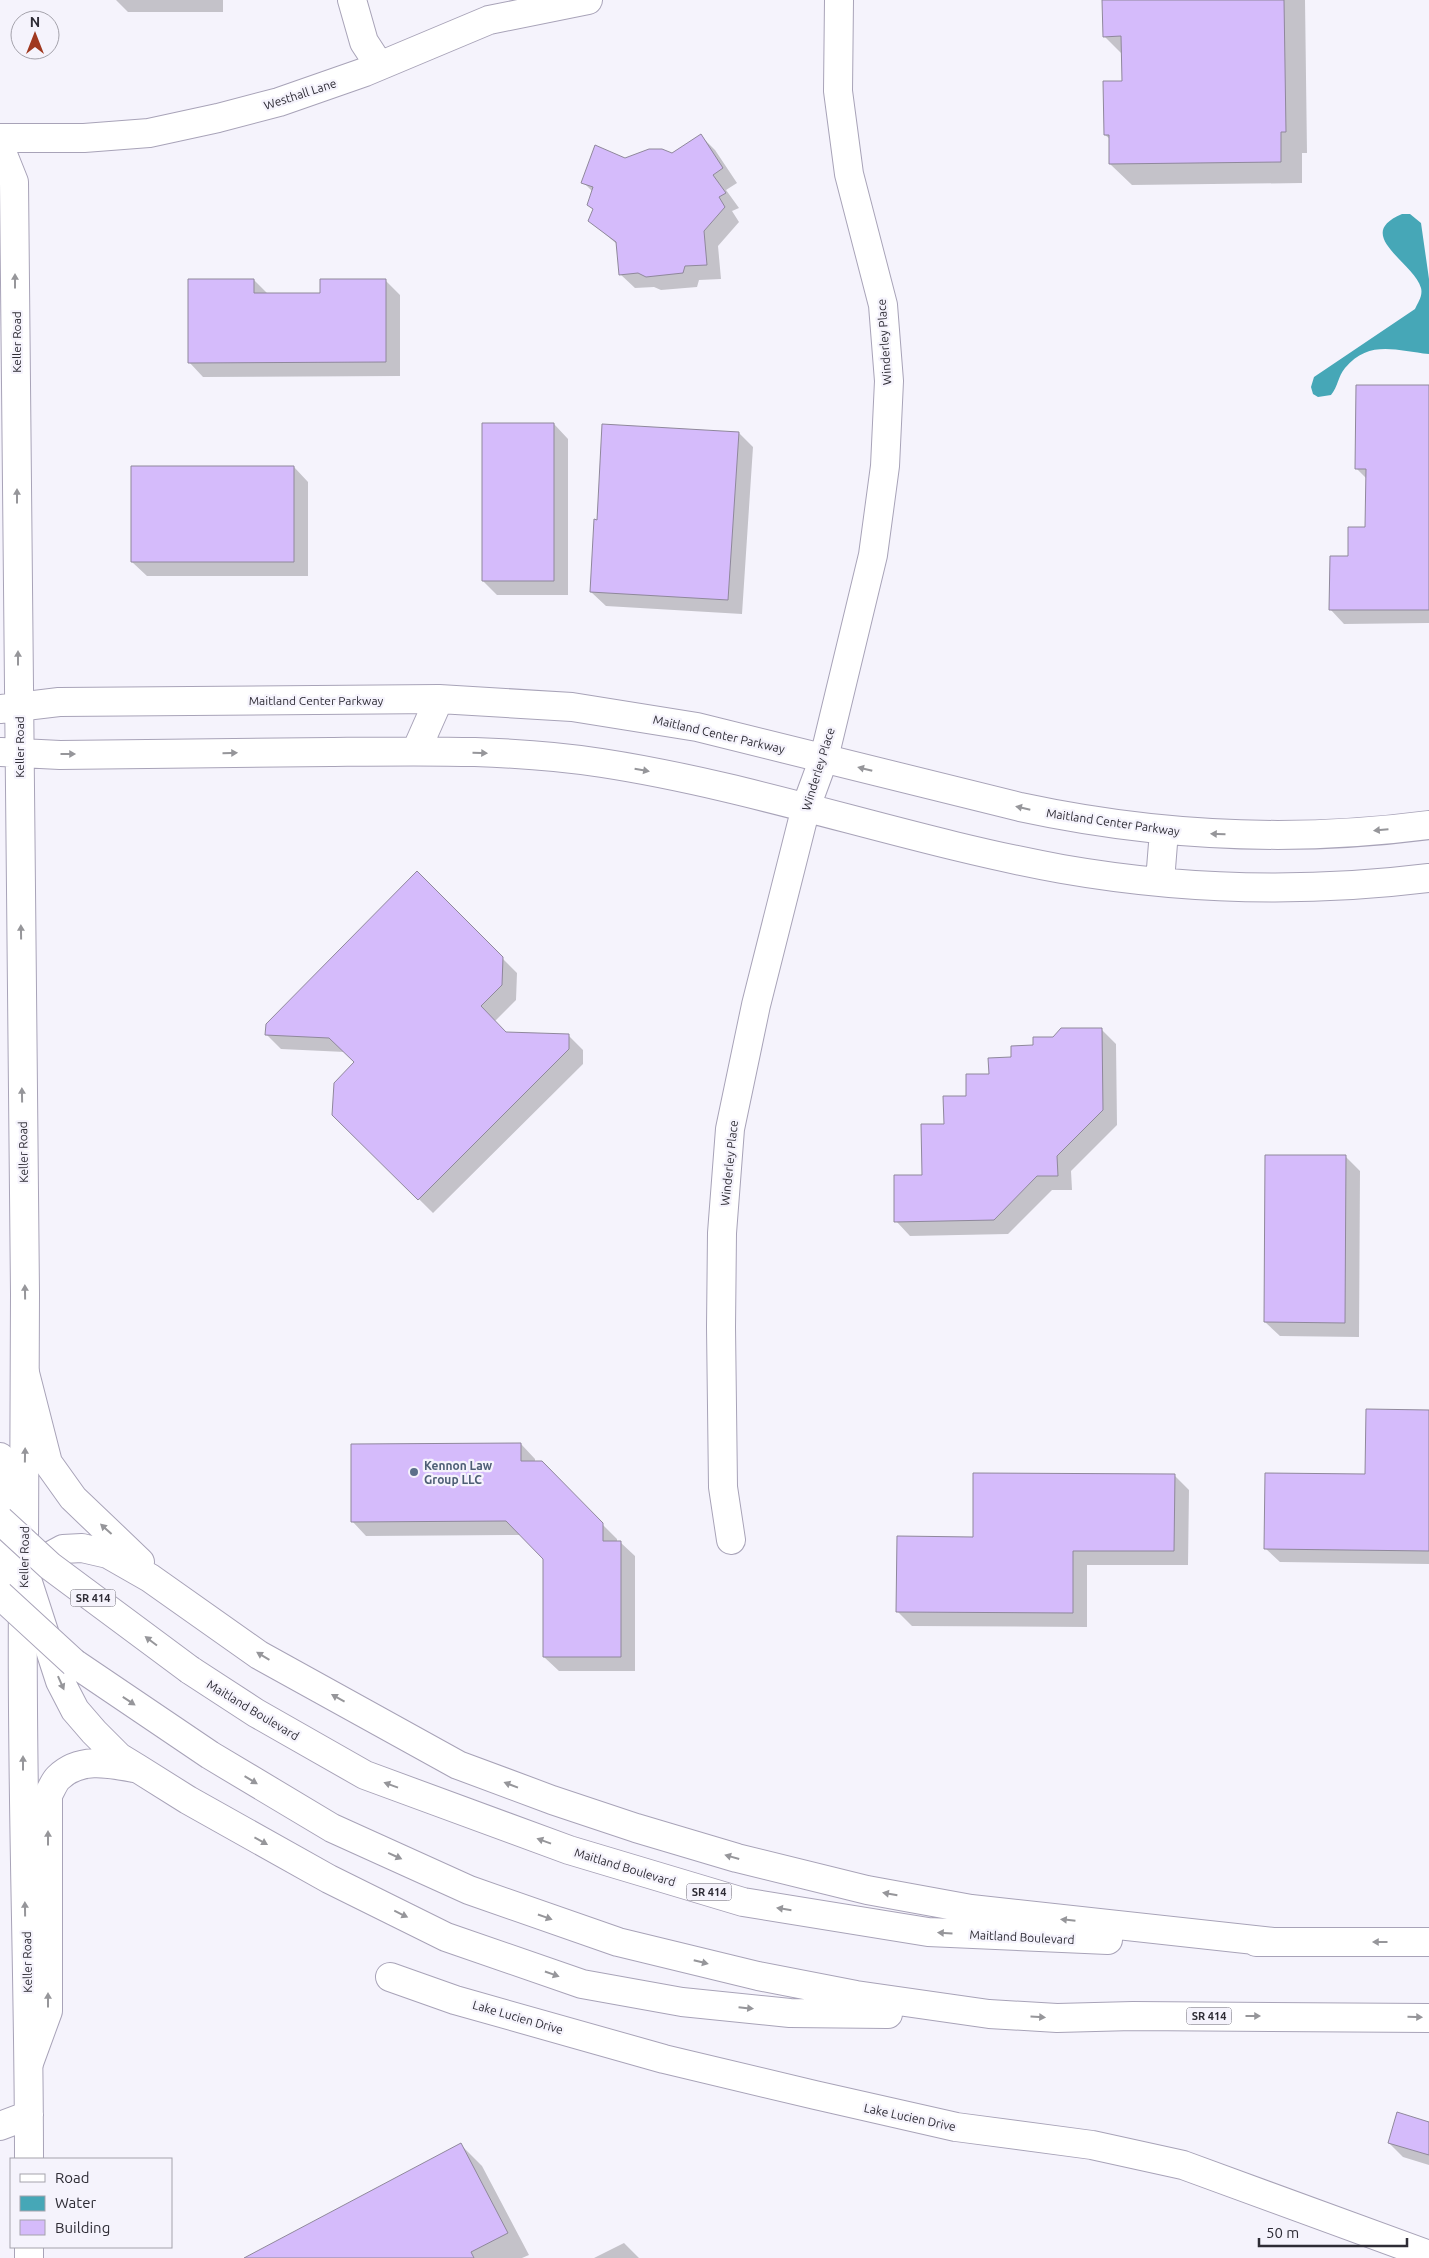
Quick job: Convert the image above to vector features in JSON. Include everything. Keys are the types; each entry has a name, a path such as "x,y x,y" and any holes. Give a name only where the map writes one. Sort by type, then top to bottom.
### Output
{"main road":[{"path":"352,0 364,42 379,65"},
{"name":"Westhall Lane","path":"0,138 84,138 149,133 279,102 365,72 489,20 588,0"},
{"name":"Winderley Place","path":"731,1540 723,1487 721,1336 722,1233 730,1129 756,1005 806,807 824,758 873,555 885,466 889,380 883,305 849,174 838,91 839,0"},
{"name":"Keller Road","path":"0,147 14,182 9,708 25,1374 24,1504 10,1583 23,1610 23,1811 29,2063 29,2158"},
{"path":"416,751 438,700"},
{"path":"438,700 450,751"},
{"name":"Maitland Center Parkway","path":"9,708 59,702 438,700 572,707 697,727 1060,816 1202,834 1299,835 1351,833 1429,825"},
{"path":"10,752 70,754 450,751 538,756 597,762 692,780 1032,863 1104,875 1160,881 1293,888 1429,878"},
{"path":"1160,881 1164,830"},
{"path":"25,1374 48,1463 73,1498 123,1544 165,1589"},
{"path":"0,1457 4,1537 10,1583 75,1710 120,1757 188,1800 329,1879 446,1937 582,1984 682,2002 790,2013 989,2014"},
{"path":"4,1537 24,1504"},
{"name":"Maitland Boulevard","path":"4,1537 50,1566 190,1670 256,1713 365,1776 569,1850 743,1902 928,1932 1086,1940 1429,1942"},
{"path":"10,1583 63,1549 82,1548 108,1554 165,1589 259,1654 458,1765 552,1800 736,1858 857,1887 971,1909 1273,1942"},
{"name":"SR 414","path":"10,1583 74,1663 210,1755 332,1828 469,1890 618,1942 787,1982 856,1995 989,2014 1057,2018 1133,2016 1429,2018"},
{"path":"29,2063 48,2011 48,1795 58,1778 74,1768 91,1762 107,1762 137,1768"},
{"name":"Lake Lucien Drive","path":"390,1977 455,2000 664,2058 815,2095 956,2127 1092,2145 1183,2165 1429,2255"},
{"path":"0,2105 29,2115"},
{"path":"0,2126 29,2115"}],"water":[{"path":"1402,214 1410,214 1421,223 1429,279 1429,354 1395,349 1374,350 1364,353 1345,368 1331,395 1318,397 1313,394 1311,387 1314,377 1415,309 1419,301 1421,288 1416,278 1384,240 1383,231 1388,222"}],"building":[{"path":"1102,0 1284,0 1286,132 1281,132 1281,162 1109,164 1109,135 1104,135 1103,81 1122,81 1121,36 1103,37"},
{"path":"701,134 723,168 713,175 726,193 719,197 725,207 704,231 707,265 685,266 683,273 646,277 638,273 619,275 616,242 588,221 593,209 587,205 593,187 581,183 595,145 625,158 649,149 662,149 672,153"},
{"path":"188,279 254,279 254,293 320,293 320,279 386,279 386,362 188,363"},
{"path":"1356,385 1429,385 1429,610 1329,610 1330,556 1348,556 1348,527 1365,527 1366,469 1355,469"},
{"path":"482,423 554,423 554,581 482,581"},
{"path":"602,424 739,432 728,600 590,592 594,519 597,520"},
{"path":"131,466 294,466 294,562 131,562"},
{"path":"417,871 503,957 502,985 481,1006 506,1032 569,1034 569,1049 418,1200 332,1115 334,1083 354,1062 329,1038 265,1035 266,1024"},
{"path":"1061,1028 1102,1028 1103,1110 1057,1156 1058,1176 1037,1176 994,1220 894,1222 894,1175 922,1175 921,1124 944,1124 943,1096 966,1096 966,1074 989,1074 988,1058 1011,1057 1011,1046 1033,1045 1033,1037 1053,1037"},
{"path":"1265,1155 1346,1155 1345,1323 1264,1322"},
{"path":"1366,1409 1429,1410 1429,1551 1264,1549 1265,1473 1365,1474"},
{"path":"521,1443 521,1461 542,1461 603,1523 603,1541 621,1541 621,1657 543,1657 543,1559 506,1521 351,1522 351,1444"},
{"path":"973,1473 1175,1474 1174,1551 1073,1551 1073,1613 896,1612 897,1536 973,1537"},
{"path":"1397,2112 1429,2122 1429,2155 1388,2143"},
{"path":"461,2143 508,2233 471,2252 474,2258 244,2258"}],"place":[{"name":"Kennon Law Group LLC","path":"414,1472"}]}
